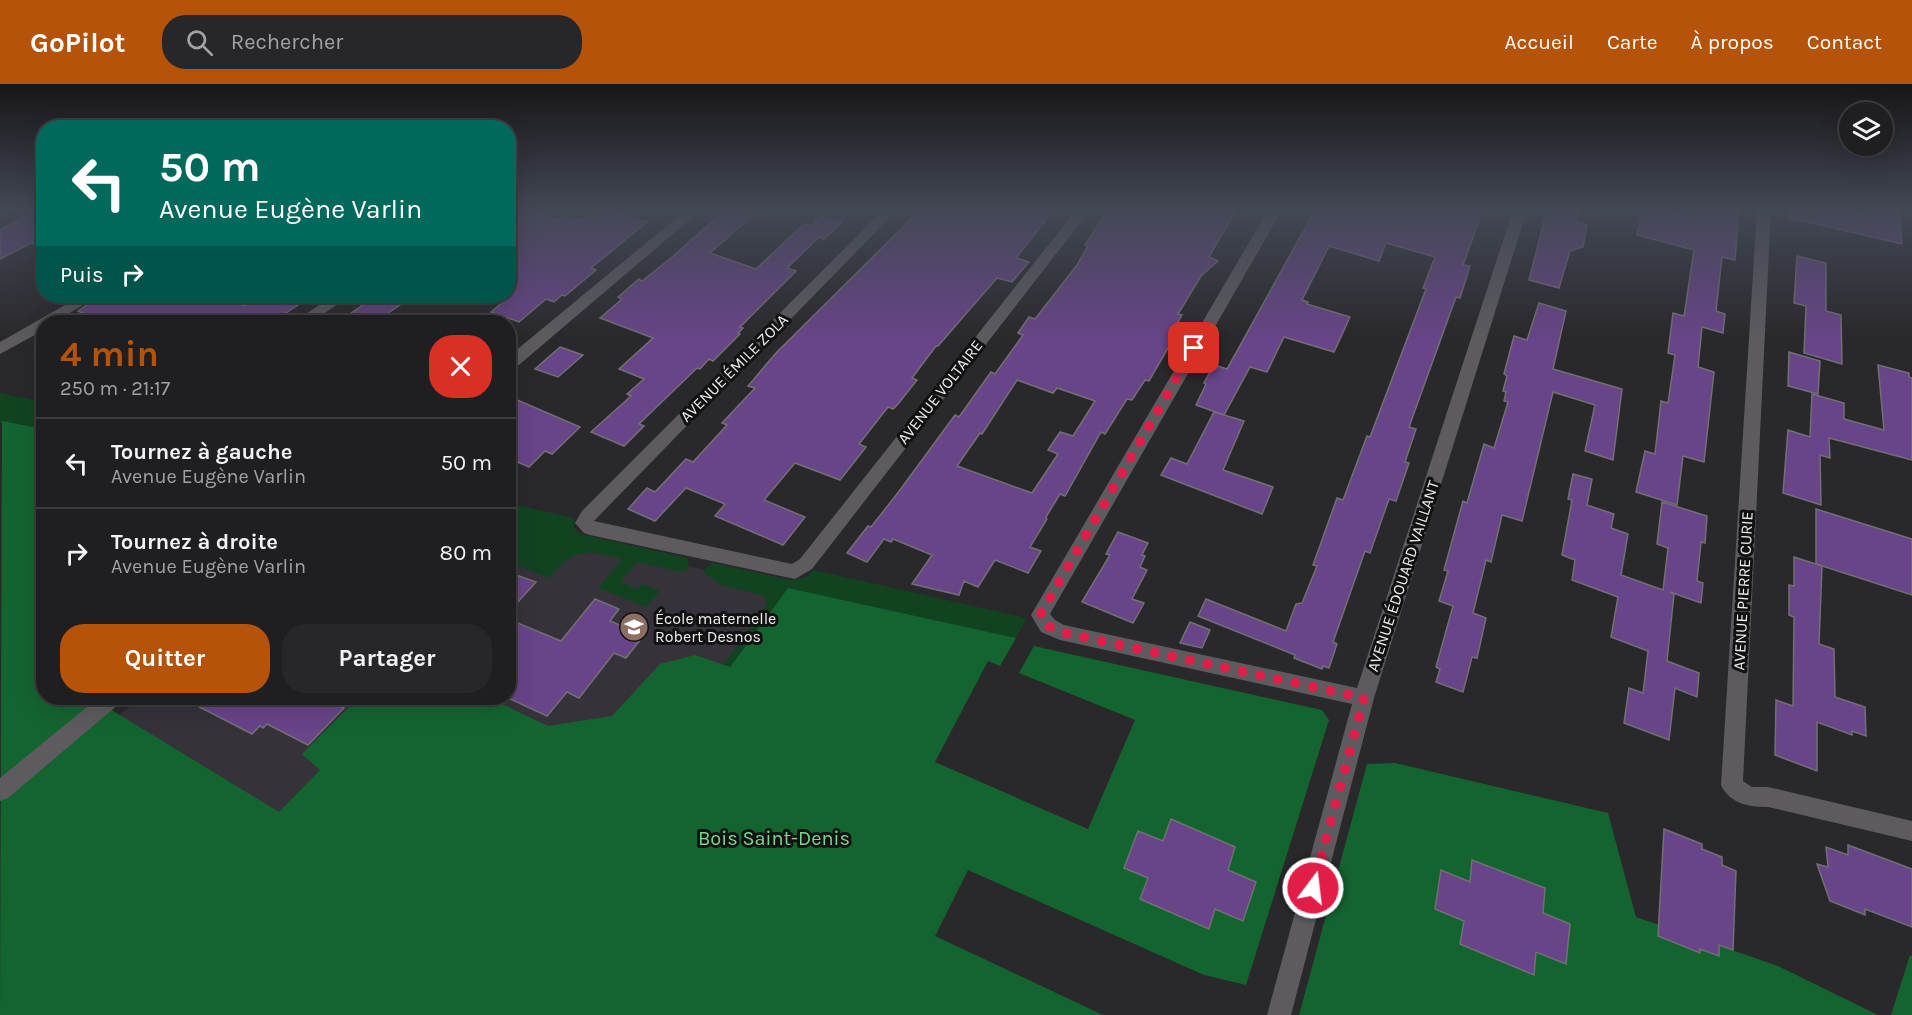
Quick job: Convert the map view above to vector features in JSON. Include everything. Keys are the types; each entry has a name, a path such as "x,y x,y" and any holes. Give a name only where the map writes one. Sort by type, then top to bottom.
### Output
{"street":[{"path":"516,359 642,253"},
{"name":"AVENUE ÉMILE ZOLA","path":"795,572 590,528 584,523 588,516 847,253"},
{"name":"AVENUE VOLTAIRE","path":"795,572 806,564 1049,253"},
{"path":"1250,253 1040,615 1048,626 1060,632 1364,698"},
{"name":"AVENUE ÉDOUARD VAILLANT","path":"1280,1015 1364,698 1506,253"},
{"name":"AVENUE PIERRE CURIE","path":"1762,253 1732,785 1748,797 1768,797 1912,831"},
{"path":"58,315 79,303"},
{"path":"314,315 332,303"},
{"path":"0,349 36,328"},
{"path":"0,791 104,705"}],"shaded area":[{"name":"École maternelle Robert Desnos","path":"516,530 788,588 649,776 500,705 516,705"},
{"path":"132,705 403,705 286,822 116,718"}],"green space":[{"path":"0,393 36,401 36,428 0,423"},
{"name":"Bois Saint-Denis","path":"2,421 36,428 36,705 103,705 279,812 320,770 302,754 351,705 504,705 548,726 612,716 660,664 695,655 730,667 788,588 1016,638 1000,666 988,661 935,762 1088,829 1135,720 1019,673 1034,646 1322,710 1329,720 1246,985 1204,975 968,870 935,936 1103,1015 0,1015"},
{"path":"516,505 574,518 574,528 580,534 688,558 689,568 683,572 637,562 620,582 637,589 642,584 660,591 646,607 598,588 622,559 598,554 581,554 567,561 549,578 516,565"},
{"path":"713,563 791,580 807,577 813,570 1027,618 1016,638 788,588 730,667 723,665 767,604 764,596 718,584 703,571"},
{"path":"1395,763 1608,813 1636,917 1778,966 1878,1015 1299,1015 1367,764"},
{"path":"1910,955 1912,956 1912,1015 1891,1015"}],"building":[{"path":"0,253 11,253 0,259"},
{"path":"516,253 609,253 591,268 596,270 565,296 562,295 554,302 546,299 519,322 516,321 516,315 499,315 491,312 502,303 516,303"},
{"path":"676,253 711,253 756,269 773,253 802,253 787,268 796,271 740,327 743,328 738,333 740,334 713,361 709,359 700,369 697,368 639,424 644,426 624,446 591,432 631,396 627,394 644,379 619,369 653,338 600,318 622,299 618,297 639,279 642,281"},
{"path":"876,253 1020,253 1016,258 1029,262 1012,282 997,278 936,346 912,378 917,380 893,409 888,407 859,444 866,447 840,480 795,463 764,500 805,517 783,545 715,516 725,504 686,488 655,521 628,509 647,488 655,492 686,459 693,462 727,425 722,423 755,388 748,386 776,353"},
{"path":"1084,253 1211,253 1209,257 1218,261 1201,276 1178,314 1182,315 1178,322 1182,324 1149,381 1145,380 1132,400 1127,399 1105,434 1101,432 1065,496 1060,494 1030,547 1041,551 1028,573 995,560 978,587 964,581 959,595 912,584 932,555 893,539 891,542 884,539 867,562 847,553 900,490 955,415 959,417 991,372 995,374 1023,335 1018,333 1029,317 1035,319","holes":["1017,380 1053,393 1057,388 1095,401 1073,436 1060,432 1048,450 1058,454 1032,493 957,466 980,433 982,434"]},
{"path":"1291,253 1325,253 1302,300 1308,302 1307,304 1350,317 1334,352 1284,337 1267,372 1250,367 1224,415 1196,405 1214,365 1227,369"},
{"path":"1354,253 1382,253 1379,261"},
{"path":"1423,253 1467,253 1463,265 1470,266 1460,298 1456,297 1409,427 1416,429 1405,462 1409,463 1396,501 1389,499 1370,553 1365,551 1333,642 1337,644 1329,668 1323,666 1322,669 1294,658 1295,655 1198,616 1206,599 1286,631 1296,604 1302,603 1317,566 1313,565 1337,498 1343,500 1367,436 1370,437 1426,289 1423,288 1435,257"},
{"path":"1536,253 1569,253 1559,288 1529,280"},
{"path":"1693,253 1736,253 1735,260 1722,257 1716,311 1725,314 1723,333 1702,327 1698,367 1714,372 1704,462 1683,456 1677,505 1636,492 1645,451 1655,454 1661,401 1668,403 1675,355 1668,353 1673,313 1684,316"},
{"path":"1797,256 1826,263 1826,311 1841,315 1842,364 1804,353 1806,306 1794,303"},
{"path":"90,303 238,303 245,306 250,303 293,303 298,305 283,315 87,315 78,311"},
{"path":"366,303 403,303 385,315 348,315"},
{"path":"1539,303 1566,311 1553,369 1622,389 1613,460 1585,451 1595,405 1553,392 1522,521 1502,515 1491,562 1486,560 1473,613 1486,618 1477,658 1472,657 1463,692 1436,682 1440,669 1436,667 1453,606 1439,601 1448,571 1444,570 1463,501 1467,503 1484,444 1494,448 1508,402 1504,401 1506,392 1503,391 1507,376 1504,374 1514,336 1527,340"},
{"path":"560,347 583,355 558,377 535,369"},
{"path":"1789,352 1820,361 1818,394 1788,386"},
{"path":"1878,365 1909,373 1909,377 1912,378 1912,460 1829,438 1830,458 1820,455 1821,505 1783,493 1788,430 1810,437 1812,394 1844,403 1844,419 1884,430"},
{"path":"516,399 580,427 552,454 545,451 529,467 516,461"},
{"path":"1214,412 1244,421 1223,470 1273,487 1262,514 1161,475 1171,458 1187,464"},
{"path":"1573,474 1592,479 1587,505 1614,514 1611,528 1628,534 1621,575 1663,590 1668,548 1657,544 1662,502 1707,516 1705,543 1701,542 1697,581 1703,583 1701,603 1670,592 1674,594 1667,661 1699,673 1697,697 1675,688 1669,740 1624,723 1629,688 1643,693 1648,651 1611,637 1618,597 1572,580 1575,560 1562,555 1572,500 1568,499"},
{"path":"1816,509 1912,539 1912,595 1816,564"},
{"path":"1118,532 1148,543 1142,555 1145,556 1140,567 1147,570 1132,599 1144,603 1133,623 1082,602 1110,555 1106,554"},
{"path":"1794,557 1822,566 1819,644 1834,649 1835,697 1865,707 1866,736 1852,731 1852,735 1817,722 1817,771 1775,755 1776,700 1793,706 1794,617 1789,615 1789,585 1794,586"},
{"path":"516,575 536,582 516,604"},
{"path":"595,599 619,609 610,621 644,635 626,658 614,653 579,698 567,692 547,716 516,702 516,622 561,641"},
{"path":"1190,622 1210,630 1202,648 1180,643"},
{"path":"196,705 338,705 344,708 308,745 267,724 263,728 260,726 252,734"},
{"path":"1171,819 1235,847 1228,870 1256,882 1243,921 1215,909 1209,929 1140,899 1148,878 1124,868 1138,831 1163,841"},
{"path":"1664,829 1702,844 1702,849 1722,857 1722,865 1736,871 1733,950 1719,945 1719,956 1700,949 1700,953 1658,936"},
{"path":"1848,845 1912,869 1912,927 1865,909 1865,915 1830,901 1817,864 1828,867 1826,847 1848,855"},
{"path":"1472,860 1545,888 1543,913 1570,924 1566,964 1536,952 1534,975 1460,944 1464,921 1435,909 1441,870 1470,882"}],"place":[{"name":"École maternelle Robert Desnos","path":"634,627"}],"route":[{"path":"1194,348 1040,615 1048,626 1060,632 1364,698 1313,888"}]}
